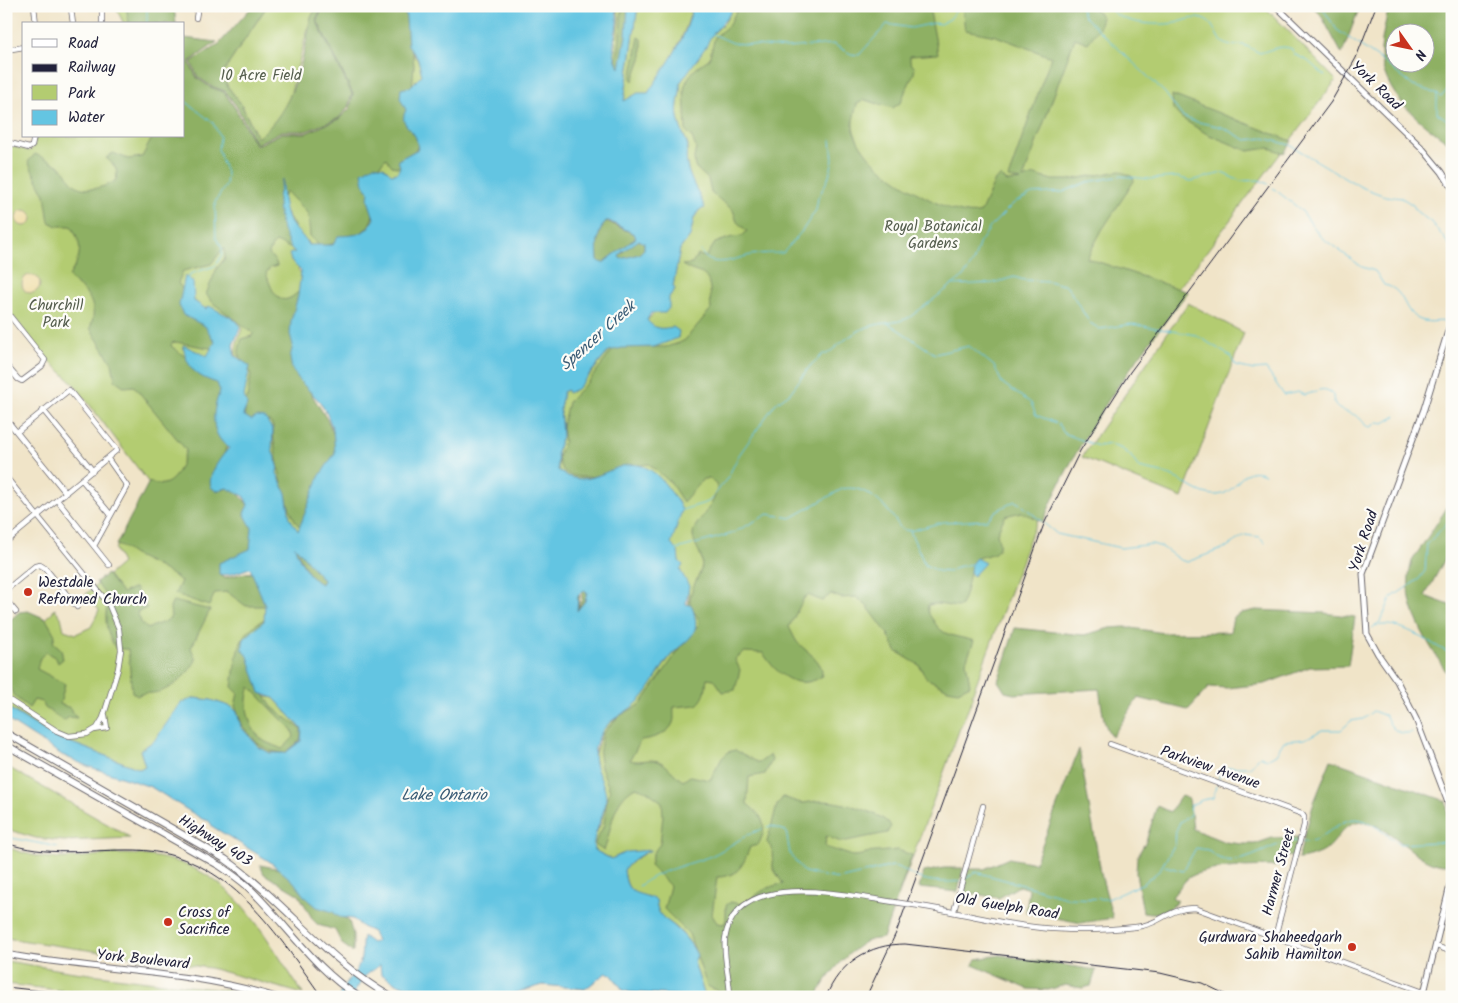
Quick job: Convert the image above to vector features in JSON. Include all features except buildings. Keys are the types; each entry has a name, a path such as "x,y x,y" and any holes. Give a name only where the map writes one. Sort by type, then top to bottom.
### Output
{"highway":[{"name":"Highway 403","path":"6,733 225,858 247,874 345,965 391,997"},
{"name":"Highway 403","path":"6,745 220,866 246,885 311,958 334,980 359,997"}],"main road":[{"name":"York Road","path":"1276,6 1434,161 1452,188"},
{"name":"York Road","path":"1452,318 1424,410 1367,561 1364,581 1367,634 1400,687 1416,719 1444,792 1452,822"},
{"path":"1424,994 1449,902 1452,877"},
{"name":"York Boulevard","path":"6,954 81,966 213,981 276,997"}],"street":[{"path":"34,6 36,22"},
{"path":"73,22 71,7 97,6 102,10 102,22"},
{"path":"196,18 198,6"},
{"path":"6,50 22,47"},
{"path":"6,142 29,148 32,146 34,138"},
{"path":"6,311 44,358 44,362 22,381 18,380 6,365"},
{"path":"7,541 117,450 72,392 68,390 17,432"},
{"path":"43,410 93,471"},
{"path":"7,421 66,493"},
{"path":"94,546 127,484 108,459"},
{"path":"6,477 103,595 116,620 120,636 120,658 105,714 94,730"},
{"path":"82,480 111,515"},
{"path":"57,500 109,564"},
{"path":"6,590 35,566 40,565 45,568 77,607"},
{"path":"6,600 16,612"},
{"path":"6,698 43,723 69,736 78,737 94,730 108,728 105,714"},
{"name":"Parkview Avenue","path":"1110,744 1302,814"},
{"path":"954,911 983,806"},
{"name":"Harmer Street","path":"1275,937 1304,825 1302,814"},
{"name":"Old Guelph Road","path":"730,997 725,939 737,914 756,898 782,891 894,902 1054,929 1099,929 1152,924 1170,912 1181,908 1195,908 1424,994 1437,997"},
{"path":"1436,946 1452,952"}],"green space":[{"path":"115,6 167,6 166,22 123,22"},
{"path":"126,6 174,6 176,22 129,22"},
{"path":"250,6 267,6 222,74 228,87 241,104 257,138 270,127 280,114 295,84 311,17 318,6 322,6 316,20 352,94 348,107 339,118 306,131 282,131 256,144 237,107 225,91 211,86 198,77 191,62 219,44 250,9"},
{"name":"10 Acre Field","path":"267,6 318,6 311,17 288,103 276,122 258,139 241,104 228,87 222,74"},
{"name":"Churchill Park","path":"324,6 409,48 419,62 423,78 417,139 419,152 401,170 373,211 375,221 370,230 334,248 311,248 306,240 302,266 298,270 302,274 310,395 300,533 295,534 277,486 276,467 271,444 272,429 266,421 251,425 241,414 246,410 242,408 245,381 248,377 236,354 242,329 233,321 207,312 184,291 214,339 216,442 230,451 214,466 222,560 217,579 252,572 254,574 266,608 261,696 274,698 302,729 303,736 299,743 285,753 270,753 259,747 241,727 232,707 211,700 194,698 154,741 140,750 145,766 140,769 51,735 6,706 6,625 8,620 31,613 46,619 55,609 61,617 64,630 76,634 91,627 99,610 86,594 122,563 115,549 149,483 73,383 45,357 6,308 6,144 29,151 33,148 36,138 185,138 185,45 196,56 189,62 197,78 210,87 224,92 256,146 282,133 306,133 340,119 350,108 353,94 317,20"},
{"path":"324,6 406,6 414,65 412,89 418,146 401,168 392,166 386,158 373,174 373,214 371,222 366,229 358,235 330,245 320,246 310,237 308,214 286,191 283,198 284,208 296,231 294,250 276,242 269,254 277,266 270,268 266,273 271,287 278,297 282,299 293,296 300,290 299,374 328,421 334,435 336,450 301,528 291,510 281,480 273,426 269,421 253,422 244,417 251,375 239,352 242,339 252,336 253,333 213,303 206,294 217,268 225,258 224,248 211,264 183,271 178,283 220,340 215,349 176,342 172,343 171,346 224,386 227,445 216,479 216,486 222,490 229,487 244,500 249,507 254,524 254,533 249,552 222,567 219,575 224,578 254,573 268,606 246,606 227,592 215,593 209,606 175,594 181,581 116,545 149,482 164,484 170,481 178,471 186,450 134,386 125,387 115,380 112,363 90,328 93,318 92,303 87,294 69,276 78,257 78,240 71,226 57,226 49,222 45,195 28,162 35,154 59,166 77,186 93,189 115,181 117,174 115,168 106,158 113,153 128,159 142,157 152,138 185,138 185,38 217,42 189,62 197,78 210,87 224,92 256,146 282,133 306,133 339,119 350,108 353,94 317,20"},
{"path":"616,6 631,6 622,72 614,60 619,17"},
{"path":"622,6 631,6 617,104 611,83 619,47"},
{"path":"638,6 692,6 681,39 655,84 647,94 624,101"},
{"name":"Royal Botanical Gardens","path":"734,6 1264,6 1336,80 1132,350 1064,459 1031,535 972,695 974,696 960,728 898,897 810,884 726,920 724,924 721,924 715,947 720,997 705,997 694,962 697,955 691,944 677,928 660,915 656,900 633,892 627,884 624,870 649,850 622,854 611,859 594,850 593,840 601,823 606,801 594,757 603,728 640,700 672,654 686,642 689,594 671,544 679,503 660,479 598,476 581,480 565,476 558,470 557,452 562,436 560,408 563,392 589,376 609,351 622,348 675,290 673,286 680,249 690,236 694,218 699,210 704,208 688,170 686,154 688,146 680,125 677,109 680,83 689,68 698,59 709,38 725,22"},
{"name":"Royal Botanical Gardens","path":"739,6 929,6 938,54 910,56 910,62 915,68 914,73 900,103 893,108 865,100 857,104 853,128 861,147 872,160 893,177 940,205 956,211 970,213 981,212 995,180 1001,176 1007,182 1021,180 1008,178 1051,57 996,36 965,30 962,6 1092,6 1102,17 1099,28 1088,43 1075,38 1023,179 1035,175 1052,180 1068,180 1120,171 1133,177 1134,181 1102,230 1087,258 1188,292 1146,346 1107,402 1072,460 1043,522 1021,512 1005,516 997,533 999,540 998,550 992,554 977,558 971,569 960,607 928,605 929,615 941,630 950,635 974,641 966,661 970,685 958,691 948,689 926,678 919,665 896,651 888,634 867,606 856,597 841,598 831,594 822,601 808,595 804,598 789,627 797,642 818,662 822,672 821,677 812,681 795,681 780,673 763,653 744,652 735,659 740,670 735,690 723,692 714,679 707,678 705,692 700,702 697,705 674,707 674,721 671,727 659,735 641,740 630,760 658,761 683,781 690,776 710,780 722,758 728,752 735,750 759,763 770,755 772,760 765,774 749,777 747,804 763,822 763,832 758,845 750,847 739,869 730,875 717,877 712,915 717,923 724,924 726,920 726,905 731,902 744,905 767,889 783,884 773,868 772,849 767,842 777,805 783,797 802,803 816,801 836,802 868,811 891,826 887,833 841,842 826,836 825,847 853,856 898,850 912,855 883,938 867,941 853,950 831,974 817,997 732,997 707,986 689,934 664,909 670,886 650,865 653,853 660,844 663,815 662,802 647,791 636,787 628,792 617,806 604,851 595,845 603,826 606,803 610,791 601,767 599,755 603,733 619,716 641,704 699,624 690,603 691,592 700,572 702,562 693,536 696,525 713,500 717,484 710,479 703,479 683,502 670,482 649,464 597,476 583,477 571,475 562,469 558,457 564,442 562,427 568,402 589,381 615,347 666,347 679,343 685,340 711,309 710,289 707,279 700,273 682,265 692,264 698,255 706,257 715,243 732,237 742,236 747,231 737,222 733,210 711,193 708,179 695,167 696,148 692,137 686,131 684,90 687,80 693,72 709,59 715,37 729,25"},
{"path":"1312,6 1360,6 1342,54 1321,15"},
{"path":"1389,6 1452,6 1452,145 1427,127 1404,105 1395,93 1387,80 1382,65 1383,33"},
{"path":"639,37 642,39 642,56 633,81 631,79"},
{"path":"1172,95 1292,141 1284,153 1269,148 1248,151 1207,134 1181,118 1173,109"},
{"path":"606,221 634,234 636,238 603,263 598,261 597,245 600,230"},
{"path":"639,240 644,243 644,249 639,254 621,260 619,257 628,246"},
{"path":"1188,303 1244,333 1182,498 1082,457"},
{"path":"1452,500 1452,546 1425,596 1452,606 1452,681 1419,624 1409,593 1409,577 1412,561"},
{"path":"296,545 323,580 321,584 316,582 309,574 295,548"},
{"path":"107,574 122,593 135,588 147,608 137,612 142,624 148,629 171,617 170,608 173,601 210,610 191,648 196,660 178,682 165,690 137,696 132,692 128,649 116,649 113,643 106,625 109,600 96,582"},
{"path":"586,590 587,598 577,611 578,596 580,595 578,609 582,600 582,591"},
{"path":"1256,610 1324,613 1355,617 1348,666 1310,667 1265,684 1228,688 1209,687 1188,710 1138,698 1112,737 1104,720 1099,689 1014,694 1005,692 998,681 1015,628 1084,635 1110,628 1125,627 1164,633 1230,632 1233,618 1242,613"},
{"path":"28,611 46,619 55,635 53,642 61,649 63,659 58,663 56,658 46,652 40,658 37,669 65,684 60,704 70,708 77,718 69,717 64,721 45,708 42,702 34,700 29,708 14,696 6,680 6,624 19,612"},
{"path":"268,617 260,688 272,707 301,729 299,740 284,753 270,751 258,744 243,727 235,706 238,693 232,687 237,655 243,638 257,624","holes":["250,687 292,730 294,737 282,749 266,742 259,736 248,716 247,701"]},
{"path":"1079,749 1102,878 1113,918 1081,923 1026,912 1029,889 1019,886 999,898 962,892 967,869 984,869 1009,858 1035,863"},
{"path":"1331,760 1446,801 1452,845 1450,865 1438,864 1427,860 1416,854 1385,830 1362,822 1356,822 1346,827 1324,851 1298,859 1314,802"},
{"path":"6,766 130,838 64,841 36,838 6,829"},
{"path":"1181,796 1189,799 1193,829 1225,842 1242,844 1255,844 1272,838 1299,837 1294,857 1283,856 1281,866 1218,869 1195,874 1187,879 1172,897 1178,901 1170,908 1158,913 1143,912 1136,873 1137,857 1146,841 1157,806 1170,812"},
{"path":"6,847 48,858 114,854 152,856 182,864 208,876 230,893 249,914 303,994 210,968 6,938"},
{"path":"260,865 280,869 327,907 349,921 353,935 353,952 342,944 335,930 318,925 313,920 299,895 264,874"},
{"path":"944,868 963,868 958,892 919,888 924,872"},
{"path":"1000,955 1096,970 1091,986 1082,988 1065,985 1048,990 1028,989 973,965 977,959"},
{"path":"6,961 74,972 229,991 248,997 119,997 6,984"},
{"path":"399,982 408,987 436,992 468,995 509,995 507,997 411,997"}],"sand":[{"path":"21,210 27,210 32,215 30,224 21,226 16,221 16,215"},
{"path":"31,275 37,278 40,284 37,290 31,293 25,290 22,284 25,278"}],"water":[{"name":"Lake Ontario","path":"405,6 615,6 617,22 614,52 620,68 626,36 628,6 638,6 624,101 638,93 648,93 681,41 690,18 692,6 734,6 680,83 677,109 680,125 688,146 686,154 688,170 705,208 699,210 694,218 690,236 680,249 673,286 675,289 669,297 669,308 665,313 651,313 647,320 658,328 673,327 679,331 678,338 654,347 622,348 609,351 577,389 568,393 567,390 563,392 560,408 562,436 557,452 558,470 573,478 586,479 624,466 637,465 650,470 665,484 682,510 671,544 678,551 679,561 683,565 680,570 689,586 686,604 692,606 696,625 695,629 690,638 668,659 645,695 611,722 601,733 597,741 594,758 604,786 606,800 594,839 594,850 611,859 627,852 651,850 636,858 624,870 627,885 634,892 656,900 663,918 674,926 691,945 697,955 694,962 705,997 629,992 623,990 611,974 606,973 585,989 543,985 504,996 464,995 455,992 400,985 381,974 380,965 365,976 351,997 339,997 360,963 363,936 372,943 377,941 373,932 362,927 353,919 339,917 333,912 317,907 304,896 294,882 269,861 213,827 209,821 202,819 151,787 87,766 62,755 6,719 6,707 51,735 140,769 145,766 140,750 154,741 181,703 194,698 211,700 232,707 237,712 241,727 259,747 270,753 285,753 301,741 302,729 274,698 260,693 248,656 242,649 244,639 264,621 265,605 250,568 230,574 219,574 219,563 250,549 252,528 244,513 248,505 244,496 227,488 216,491 211,487 210,482 213,472 229,448 218,436 215,429 215,406 220,391 217,383 193,370 187,360 183,345 207,356 215,342 205,326 183,315 179,305 185,276 193,282 194,301 206,309 209,306 232,318 241,326 233,345 235,356 250,366 244,396 247,405 243,415 251,420 257,417 265,418 273,430 272,450 278,465 277,473 286,493 290,518 298,531 319,477 335,453 333,430 327,414 320,402 300,381 292,369 290,358 293,345 290,334 291,321 298,296 301,271 291,261 289,254 295,252 288,242 280,219 278,198 282,179 283,201 286,212 292,225 308,245 333,245 338,236 355,235 364,231 371,224 374,218 368,200 369,191 364,184 362,172 374,165 384,167 391,174 397,173 400,167 398,160 418,149 416,137 404,121 406,110 400,98 401,89 410,87 422,75 418,59 408,45","holes":["606,221 609,221 634,234 636,238 603,263 598,261 597,251 600,230","639,240 644,243 644,249 639,254 621,259 619,257 622,252","295,546 323,580 321,584 308,573","584,590 587,592 585,601 577,611 578,596"]},
{"path":"976,558 985,563 973,576 970,572 971,564"}],"waterway":[{"path":"147,6 147,22"},
{"path":"713,34 733,43 786,48 833,44 851,54 859,55 887,24 911,28 935,23 940,24 950,19 959,6"},
{"path":"1080,6 1084,16 1165,93 1182,116 1193,121 1222,127 1246,140 1264,138 1290,145 1361,187 1385,196 1402,198 1413,205 1416,211 1432,223 1452,248"},
{"path":"1108,6 1120,17 1148,24 1175,23 1193,18 1205,20 1209,22 1221,41 1226,44 1231,46 1247,46 1260,53 1276,48 1292,49 1294,54 1308,61 1325,76"},
{"path":"1321,6 1337,30 1377,57 1413,86 1430,91 1441,97 1452,85"},
{"path":"1437,94 1437,113 1452,123"},
{"path":"185,101 213,123 220,137 218,149 227,175 226,185 215,202 216,238 222,248 222,255 215,266 190,274 189,278"},
{"path":"701,251 705,257 717,262 755,254 783,253 802,231 816,210 818,198 828,179 833,160 831,140"},
{"path":"1119,176 1150,179 1177,177 1191,181 1222,173 1240,181 1259,180 1268,184"},
{"path":"682,510 708,502 712,498 728,477 739,455 775,404 790,393 810,366 823,354 827,354 849,336 868,327 910,317 964,276 973,263 979,244 991,226 1014,203 1032,194 1063,192 1087,182 1116,177"},
{"path":"1273,188 1301,210 1321,237 1362,267 1375,271 1384,285 1392,287 1397,292 1411,314 1427,322 1448,322"},
{"path":"953,285 994,283 1014,277 1024,280 1048,281 1067,286 1088,320"},
{"path":"888,323 935,354 969,346 994,366 1002,383 1031,403 1036,415 1056,423"},
{"path":"1090,323 1100,329 1132,324 1196,335 1230,356 1236,366 1254,370 1266,369 1284,395 1298,392 1304,395 1321,390 1328,391 1332,393 1334,404 1338,408 1358,417 1366,426 1371,427 1378,422 1384,423 1396,416"},
{"path":"1058,424 1064,433 1098,446 1109,444 1122,449 1130,455 1139,468 1169,475 1204,493 1224,494 1244,475 1250,472 1256,471 1265,474"},
{"path":"677,549 731,534 768,514 791,518 842,489 851,488 869,494 884,506 901,529 910,531 943,522 987,520 996,511 1015,501 1020,504"},
{"path":"1023,506 1057,534 1121,548 1152,544 1162,547 1180,560 1187,562 1225,548 1245,535 1260,537 1265,543"},
{"path":"1371,629 1381,621 1391,598 1419,579 1425,571 1427,544 1452,518"},
{"path":"910,531 925,565 938,571 949,572 957,567 971,564"},
{"path":"1374,627 1384,625 1404,629 1452,654"},
{"path":"1218,781 1221,769 1250,767 1260,756 1267,759 1276,754 1284,741 1305,739 1322,730 1341,730 1351,721 1363,719 1373,711 1386,716 1390,725 1399,732 1412,732"},
{"path":"964,879 976,872 1070,898 1108,899 1144,883 1159,871 1175,844 1176,831 1180,822 1190,815 1191,805 1213,798 1216,786"},
{"path":"1302,842 1319,838 1340,824 1356,819 1370,823 1400,844 1435,842 1452,844"},
{"path":"767,827 771,826 786,831 790,854 804,872 838,879 893,866 924,879 940,882 961,881"},
{"path":"639,886 646,880 664,872 711,856 762,829"},
{"path":"6,837 58,847"},
{"path":"1165,866 1183,871 1196,848 1208,850 1218,858 1229,861 1252,856 1287,842 1297,841"}],"railway":[{"path":"866,997 896,933 1044,524 1080,451 1130,372 1331,102 1356,58 1376,6"},
{"path":"6,843 36,850 66,852 127,850 161,853 191,862 218,877 242,896 284,944 322,997"},
{"path":"826,997 839,974 857,958 879,948 905,944 1160,973 1202,983 1231,997"},
{"path":"6,987 96,997"}],"place":[{"name":"Westdale Reformed Church","path":"28,592"},
{"name":"Cross of Sacrifice","path":"168,922"},
{"name":"Gurdwara Shaheedgarh Sahib Hamilton","path":"1352,947"}],"water label":[{"name":"Spencer Creek","path":"598,336"}]}
